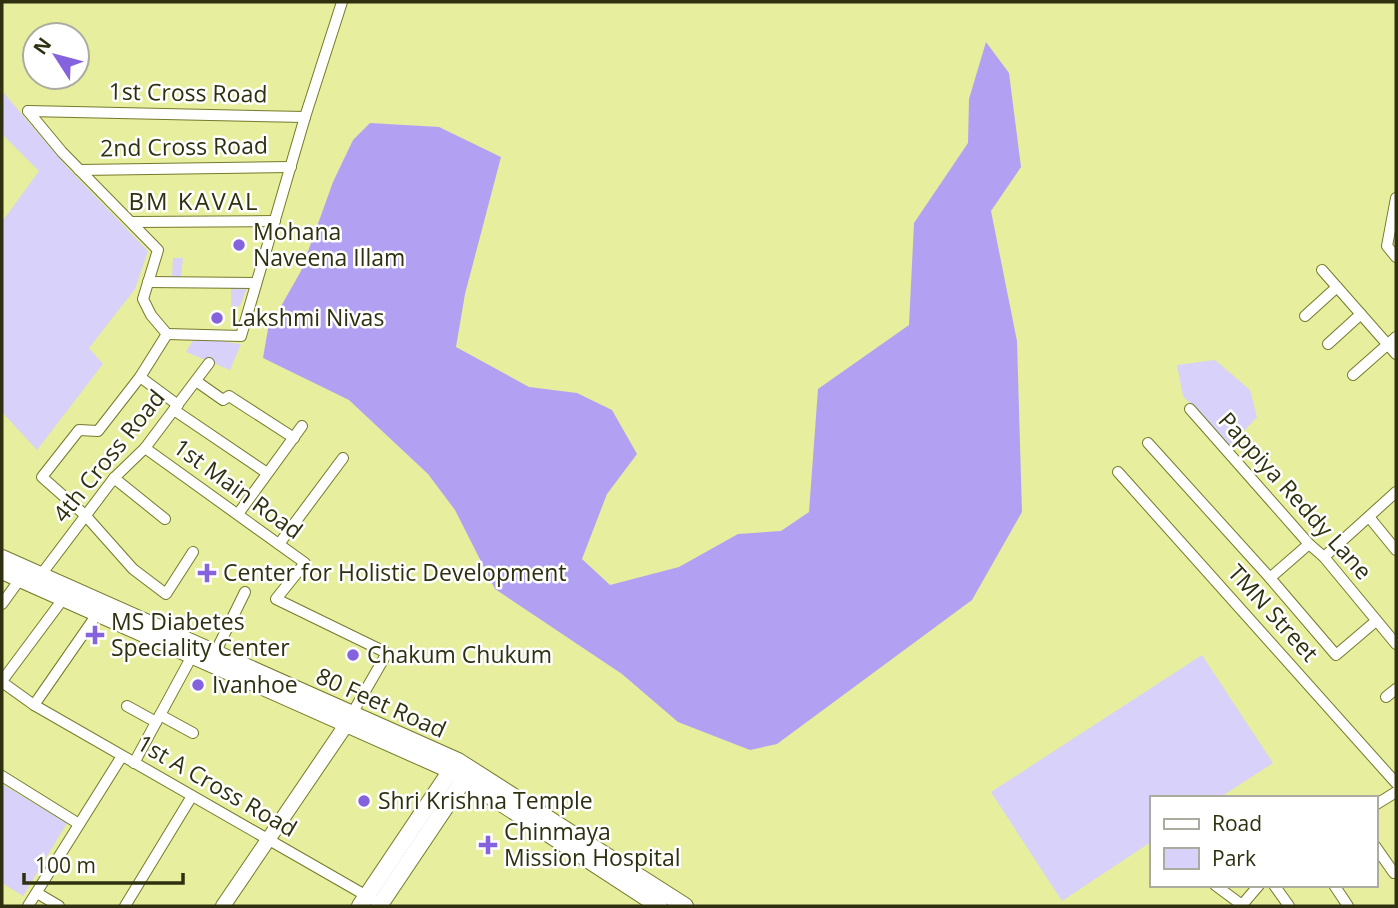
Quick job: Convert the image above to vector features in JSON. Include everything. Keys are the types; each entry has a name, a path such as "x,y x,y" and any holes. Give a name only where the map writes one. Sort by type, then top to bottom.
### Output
{"main road":[{"name":"80 Feet Road","path":"2,558 215,653 349,720"},
{"name":"80 Feet Road","path":"2,571 192,656 349,720 461,770 567,838 685,906"},
{"path":"374,904 461,770"},
{"name":"80 Feet Road","path":"567,838 638,899 659,906"}],"street":[{"path":"79,170 158,250 143,299 151,315 167,334 242,335 305,117 342,2"},
{"name":"1st Cross Road","path":"79,170 28,111 305,117"},
{"name":"2nd Cross Road","path":"79,170 291,167"},
{"path":"1396,198 1387,246 1396,257"},
{"path":"131,222 275,221"},
{"path":"1322,270 1361,314 1392,341 1396,354"},
{"path":"148,282 256,283"},
{"path":"1305,316 1337,287"},
{"path":"1328,344 1361,314"},
{"path":"167,334 140,377 98,431 79,430 42,477 85,515 133,569 166,594 193,552"},
{"path":"1353,375 1392,341"},
{"name":"4th Cross Road","path":"40,576 114,478 145,448 209,363"},
{"path":"140,377 176,407 267,473"},
{"path":"196,381 223,400 229,396 294,438"},
{"name":"Pappiya Reddy Lane","path":"1190,409 1324,557 1396,644"},
{"path":"237,514 302,426"},
{"path":"1148,443 1270,578 1336,656 1376,621"},
{"name":"1st Main Road","path":"145,448 305,563 276,599 387,653 349,720"},
{"path":"279,544 343,458"},
{"name":"TMN Street","path":"1118,472 1396,783"},
{"path":"114,478 165,519"},
{"path":"1324,557 1396,492"},
{"path":"1369,517 1396,550"},
{"path":"1270,578 1310,544"},
{"path":"2,604 20,579"},
{"path":"215,653 244,592"},
{"path":"2,682 63,599"},
{"path":"33,705 93,621"},
{"path":"134,763 192,656"},
{"name":"1st A Cross Road","path":"2,682 33,705 374,904"},
{"path":"1386,697 1396,689"},
{"path":"127,706 193,733"},
{"path":"223,906 349,720"},
{"path":"28,906 122,756"},
{"path":"2,776 79,824"},
{"path":"1377,804 1396,792"},
{"path":"125,906 192,796"},
{"path":"1377,849 1394,873"},
{"path":"1218,887 1243,905 1257,887"},
{"path":"1276,887 1289,906"},
{"path":"1335,887 1348,906"},
{"path":"37,893 59,906"}],"green space":[{"path":"2,91 67,167 148,251 135,289 89,348 103,364 37,450 2,412 2,222 39,171 2,134"},
{"path":"173,258 183,258 181,277 172,277"},
{"path":"231,288 247,288 240,306 231,307"},
{"path":"195,337 241,344 230,370 186,352"},
{"path":"1215,360 1250,390 1257,417 1230,446 1183,396 1177,365"},
{"path":"1202,655 1273,763 1222,796 1150,796 1150,843 1062,901 991,792"},
{"path":"2,784 67,823 23,896 2,883"}],"shaded area":[{"path":"986,42 1009,73 1021,167 991,211 1017,341 1022,512 972,600 777,744 750,750 678,722 622,674 495,589 455,510 428,474 349,400 263,358 268,329 301,271 333,182 353,140 370,123 439,127 501,157 465,294 456,347 529,387 577,393 612,410 637,454 607,494 582,559 610,585 679,567 738,534 781,531 809,512 818,389 909,325 914,223 968,143 969,99"}],"place":[{"name":"Mohana Naveena Illam","path":"239,245"},
{"name":"Lakshmi Nivas","path":"217,318"},
{"name":"Center for Holistic Development","path":"207,573"},
{"name":"MS Diabetes Speciality Center","path":"95,635"},
{"name":"Chakum Chukum","path":"353,655"},
{"name":"Ivanhoe","path":"198,685"},
{"name":"Shri Krishna Temple","path":"364,801"},
{"name":"Chinmaya Mission Hospital","path":"488,845"}],"district":[{"name":"BM KAVAL","path":"194,202"}]}
